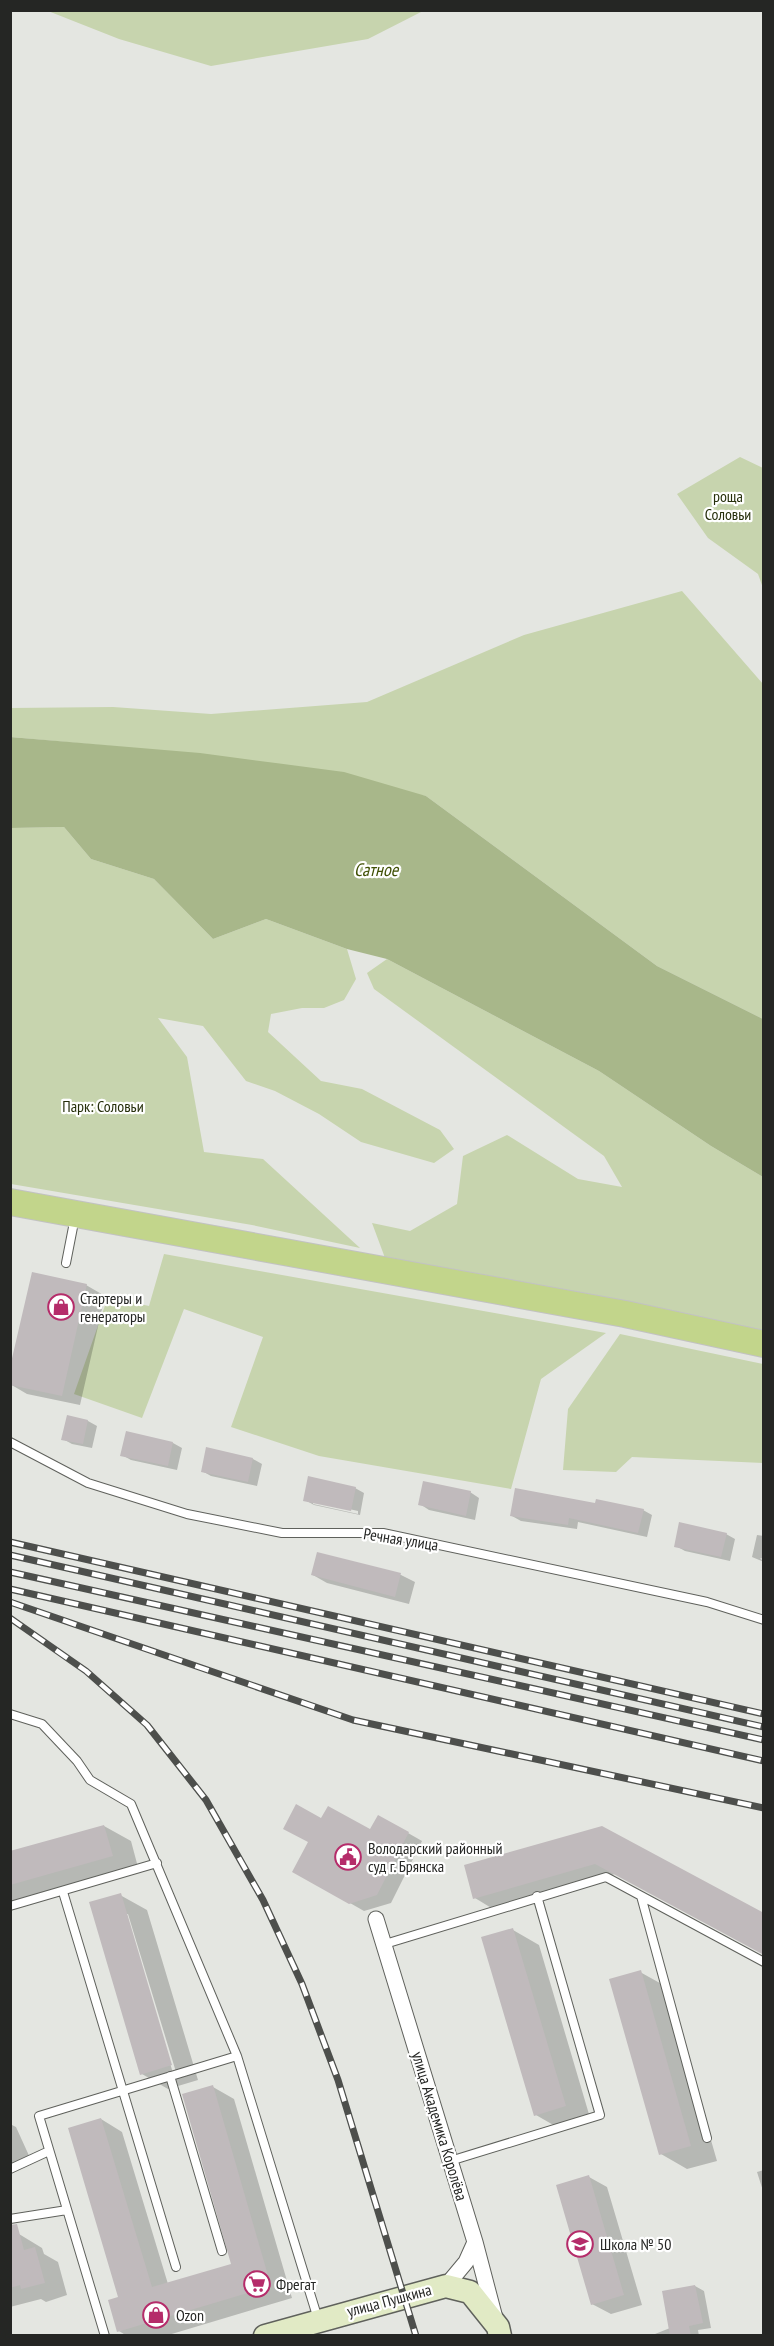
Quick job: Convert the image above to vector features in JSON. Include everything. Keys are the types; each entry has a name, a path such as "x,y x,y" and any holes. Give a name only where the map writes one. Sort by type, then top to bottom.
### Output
{"main road":[{"path":"10,1202 625,1314 764,1344"},
{"name":"улица Пушкина","path":"265,2336 320,2327 446,2286 470,2292 499,2331"}],"street":[{"name":"улица Академика Королёва","path":"376,1919 475,2241 499,2331"},
{"path":"446,2286 466,2262 475,2241"}],"lane":[{"path":"66,1263 76,1215"},
{"name":"Речная улица","path":"10,1442 88,1483 187,1514 282,1533 383,1533 707,1602 764,1620"},
{"path":"10,1714 42,1724 77,1761 90,1780 130,1804 237,2056 320,2327"},
{"path":"10,1906 157,1863"},
{"path":"385,1944 537,1896 606,1877 764,1962"},
{"path":"63,1892 121,2091 176,2267"},
{"path":"450,2161 600,2115 537,1896"},
{"path":"641,1896 707,2138"},
{"path":"105,2336 39,2116 237,2056"},
{"path":"170,2076 222,2251"},
{"path":"10,2169 49,2151"},
{"path":"10,2219 67,2210"}],"green space":[{"path":"48,11 423,11 368,39 211,66 119,39"},
{"name":"роща Соловьи","path":"740,457 763,468 763,588 758,574 708,538 677,494"},
{"path":"682,591 763,684 763,1019 657,966 426,796 121,747 11,737 11,708 113,707 211,714 367,702 524,635"},
{"name":"Парк: Соловьи","path":"64,827 91,859 154,879 213,939 266,919 347,949 356,979 344,1000 324,1008 302,1008 271,1014 268,1032 321,1081 362,1089 440,1130 454,1149 434,1163 361,1142 319,1114 275,1091 246,1081 203,1026 158,1018 187,1057 204,1152 263,1159 360,1248 252,1225 11,1184 10,828"},
{"path":"387,959 599,1071 711,1146 763,1177 763,1336 388,1266 372,1223 410,1231 457,1204 463,1156 507,1135 578,1179 622,1187 604,1156 374,989 367,973"},
{"path":"164,1254 606,1333 541,1379 511,1489 319,1456 231,1427 263,1337 184,1309 142,1418 74,1394 108,1297 149,1306"},
{"path":"620,1334 763,1364 763,1463 632,1457 616,1472 563,1470 568,1409"}],"water":[{"name":"Сатное","path":"10,737 200,753 344,772 426,796 657,966 763,1019 763,1177 711,1146 599,1071 387,959 347,949 266,919 213,939 154,879 91,859 64,827 11,828"}],"building":[{"path":"32,1272 87,1284 62,1396 10,1385 10,1367"},
{"path":"67,1415 88,1420 83,1444 61,1440"},
{"path":"126,1431 173,1442 168,1466 120,1456"},
{"path":"206,1447 253,1458 248,1482 201,1472"},
{"path":"308,1476 356,1487 351,1511 303,1501"},
{"path":"423,1481 471,1491 466,1516 418,1505"},
{"path":"515,1488 595,1503 596,1499 644,1509 638,1533 569,1518 568,1525 510,1516"},
{"path":"679,1522 727,1533 721,1557 674,1547"},
{"path":"317,1552 401,1573 395,1597 311,1575"},
{"name":"Володарский районный суд г. Брянска","path":"296,1804 321,1818 328,1806 370,1829 378,1815 409,1832 377,1895 349,1904 292,1872 308,1842 283,1829"},
{"path":"104,1825 113,1856 10,1885 10,1851"},
{"path":"602,1826 764,1913 764,1955 595,1864 473,1899 464,1865"},
{"path":"121,1893 172,2065 140,2075 89,1902"},
{"path":"513,1928 566,2106 534,2116 481,1937"},
{"path":"641,1970 691,2146 659,2155 609,1979"},
{"path":"213,2085 271,2286 117,2332 108,2300 118,2297 68,2128 101,2118 152,2287 231,2264 182,2094"},
{"path":"589,2175 624,2295 591,2305 556,2185"},
{"path":"17,2224 24,2250 35,2247 45,2283 21,2289 20,2285 10,2288 10,2225"},
{"path":"695,2285 703,2323 689,2326 691,2336 670,2336 662,2291"}],"railway":[{"path":"10,1542 764,1714"},
{"path":"10,1555 764,1727"},
{"path":"10,1572 764,1740"},
{"path":"10,1589 764,1761"},
{"path":"10,1602 353,1720 764,1808"},
{"path":"10,1618 86,1671 147,1725 206,1800 263,1900 302,1984 338,2080 416,2336"}],"place":[{"name":"Стартеры и генераторы","path":"61,1307"},
{"name":"Володарский районный суд г. Брянска","path":"348,1857"},
{"name":"Школа № 50","path":"580,2244"},
{"name":"Фрегат","path":"257,2284"},
{"name":"Ozon","path":"156,2315"}]}
